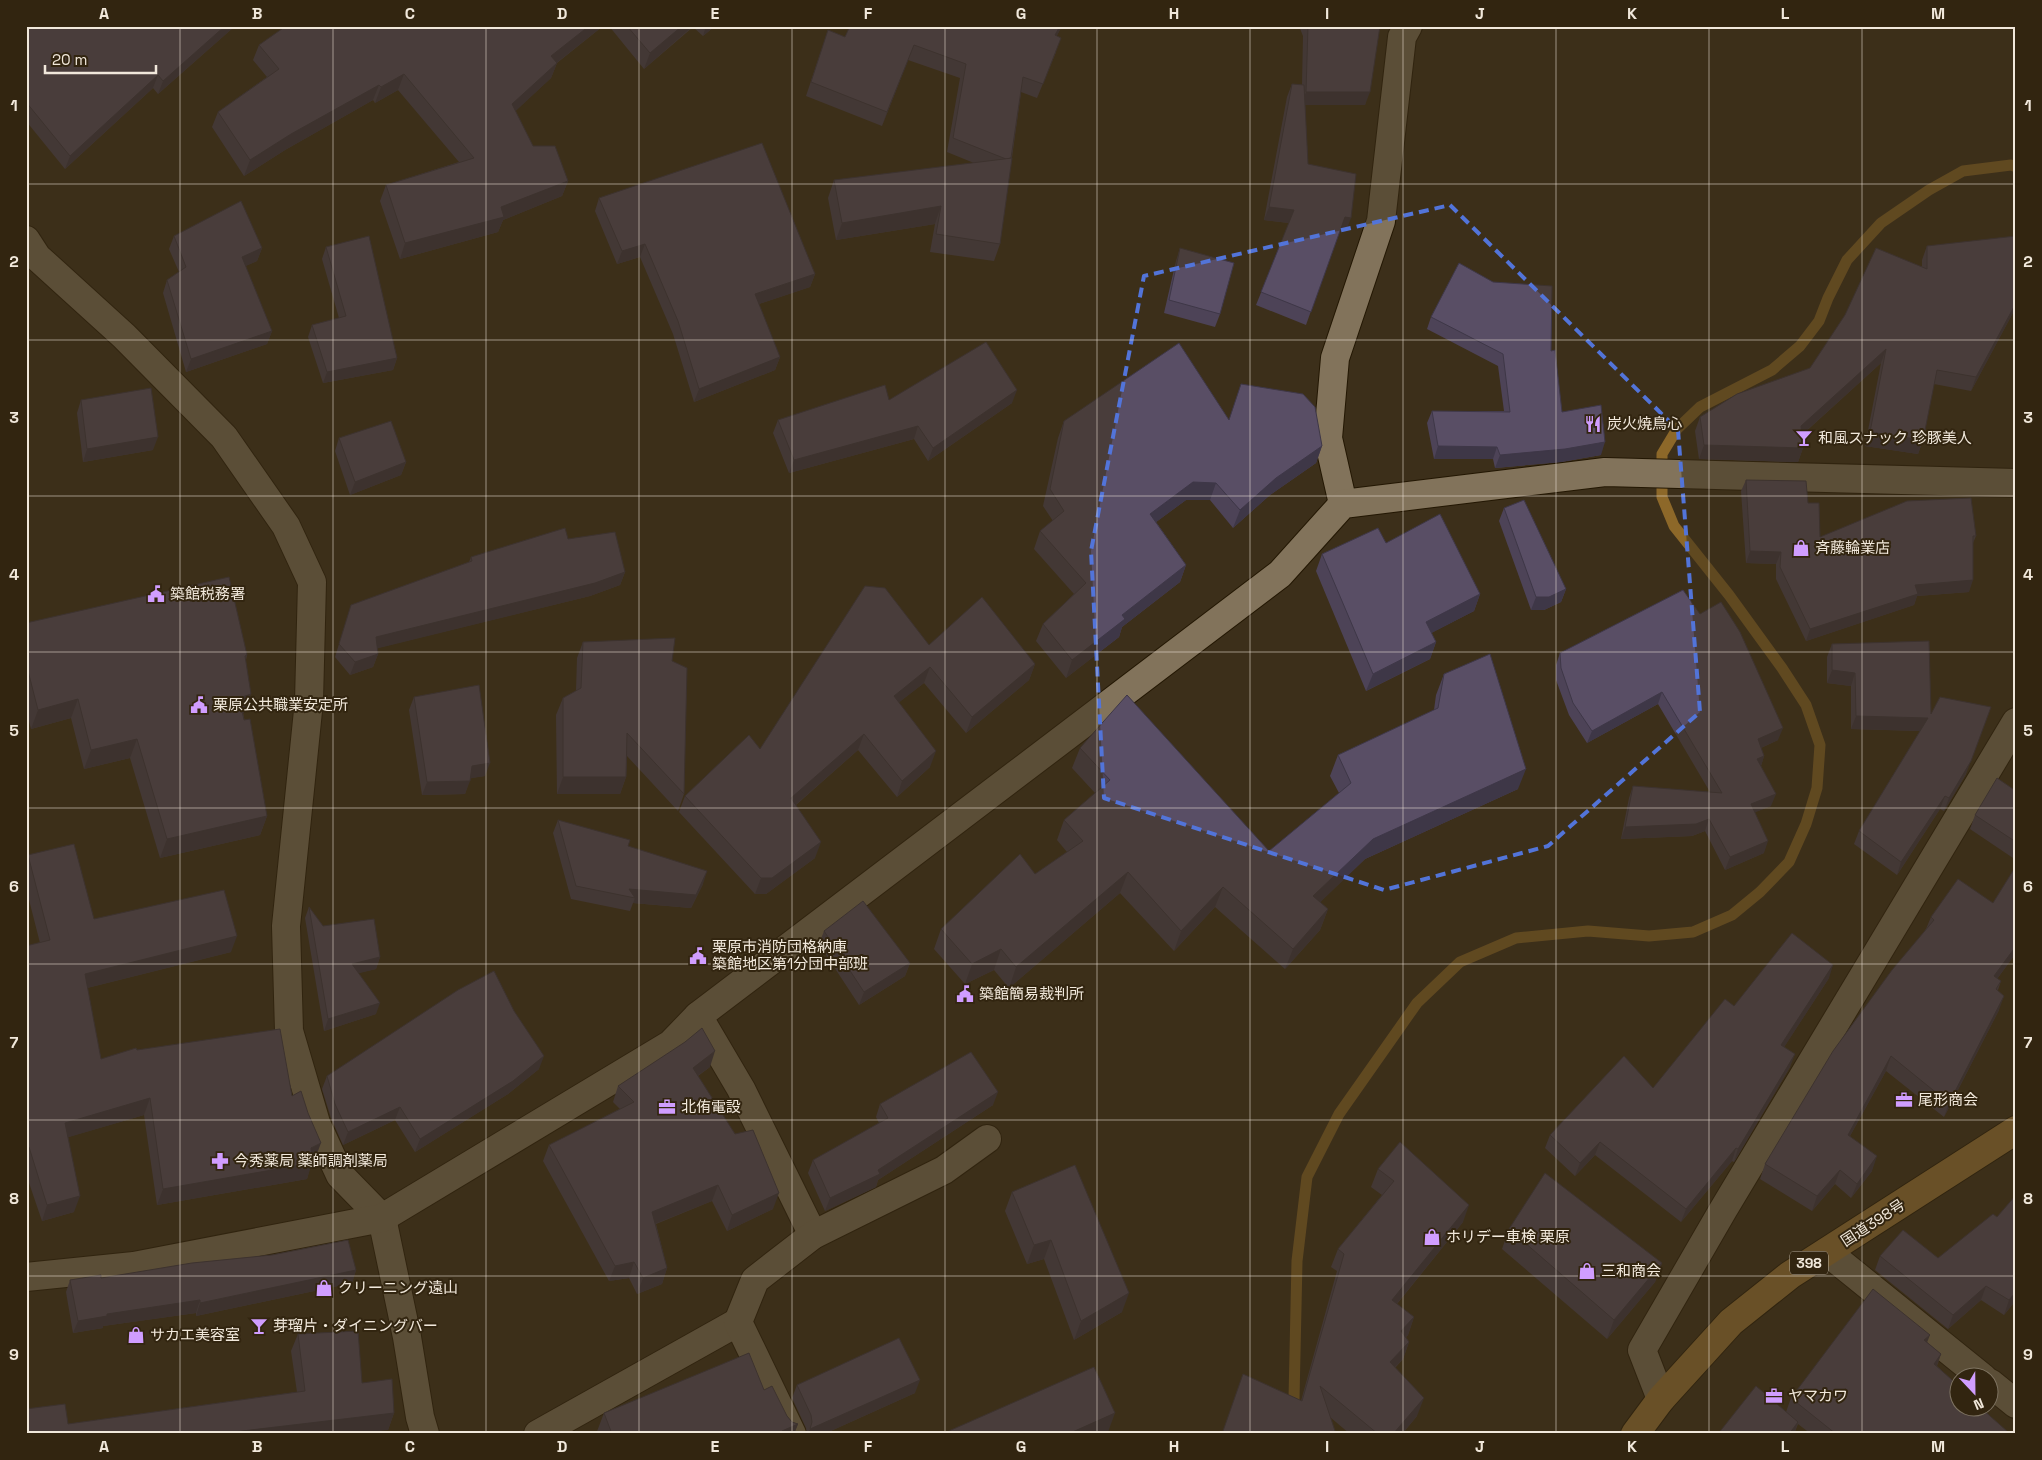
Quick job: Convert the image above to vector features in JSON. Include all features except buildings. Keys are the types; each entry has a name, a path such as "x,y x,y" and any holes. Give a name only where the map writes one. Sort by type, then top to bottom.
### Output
{"highway":[{"name":"国道398号","path":"1635,1434 1662,1399 1731,1322 1790,1275 2016,1130"}],"street":[{"path":"1343,504 1328,438 1335,358 1381,220 1402,38 1408,26"},
{"path":"26,240 37,258 124,336 224,437 286,526 312,582 309,701 286,926 289,1031 316,1123 340,1175 382,1218 407,1337 420,1417 425,1434"},
{"path":"26,1277 134,1266 382,1218 671,1044 698,1016 1280,574 1343,504 1605,472 2016,483"},
{"path":"1662,1399 1642,1350 1723,1210 2016,722"},
{"path":"698,1016 741,1089 813,1235"},
{"path":"538,1434 738,1322 755,1280 813,1235 944,1170 987,1139"},
{"path":"1827,1252 1971,1368"},
{"path":"738,1322 792,1434"},
{"path":"2000,1391 2016,1404"}],"highlighted area":[{"path":"1450,205 1678,430 1700,712 1548,846 1384,890 1104,798 1091,551 1144,276"}],"waterway":[{"path":"1286,1434 1294,1399 1297,1261 1307,1177 1339,1114 1417,1003 1460,962 1516,938 1588,931 1649,936 1693,932 1732,915 1760,892 1789,862 1806,824 1817,788 1820,745 1806,705 1782,668 1729,595 1674,526 1662,497 1662,454 1677,429 1700,407 1772,370 1800,346 1819,321 1847,260 1881,223 1929,190 1963,171 2011,165 2016,167"}],"place":[{"name":"炭火焼鳥心","path":"1593,424"},
{"name":"和風スナック 珍豚美人","path":"1804,438"},
{"name":"斉藤輪業店","path":"1801,548"},
{"name":"築館税務署","path":"156,594"},
{"name":"栗原公共職業安定所","path":"199,705"},
{"name":"栗原市消防団格納庫 築館地区第1分団中部班","path":"698,956"},
{"name":"築館簡易裁判所","path":"965,994"},
{"name":"尾形商会","path":"1904,1100"},
{"name":"北侑電設","path":"667,1107"},
{"name":"今秀薬局 薬師調剤薬局","path":"220,1161"},
{"name":"ホリデー車検 栗原","path":"1432,1237"},
{"name":"三和商会","path":"1587,1271"},
{"name":"クリーニング遠山","path":"324,1288"},
{"name":"芽瑠片・ダイニングバー","path":"259,1326"},
{"name":"サカエ美容室","path":"136,1335"},
{"name":"ヤマカワ","path":"1774,1396"}]}
